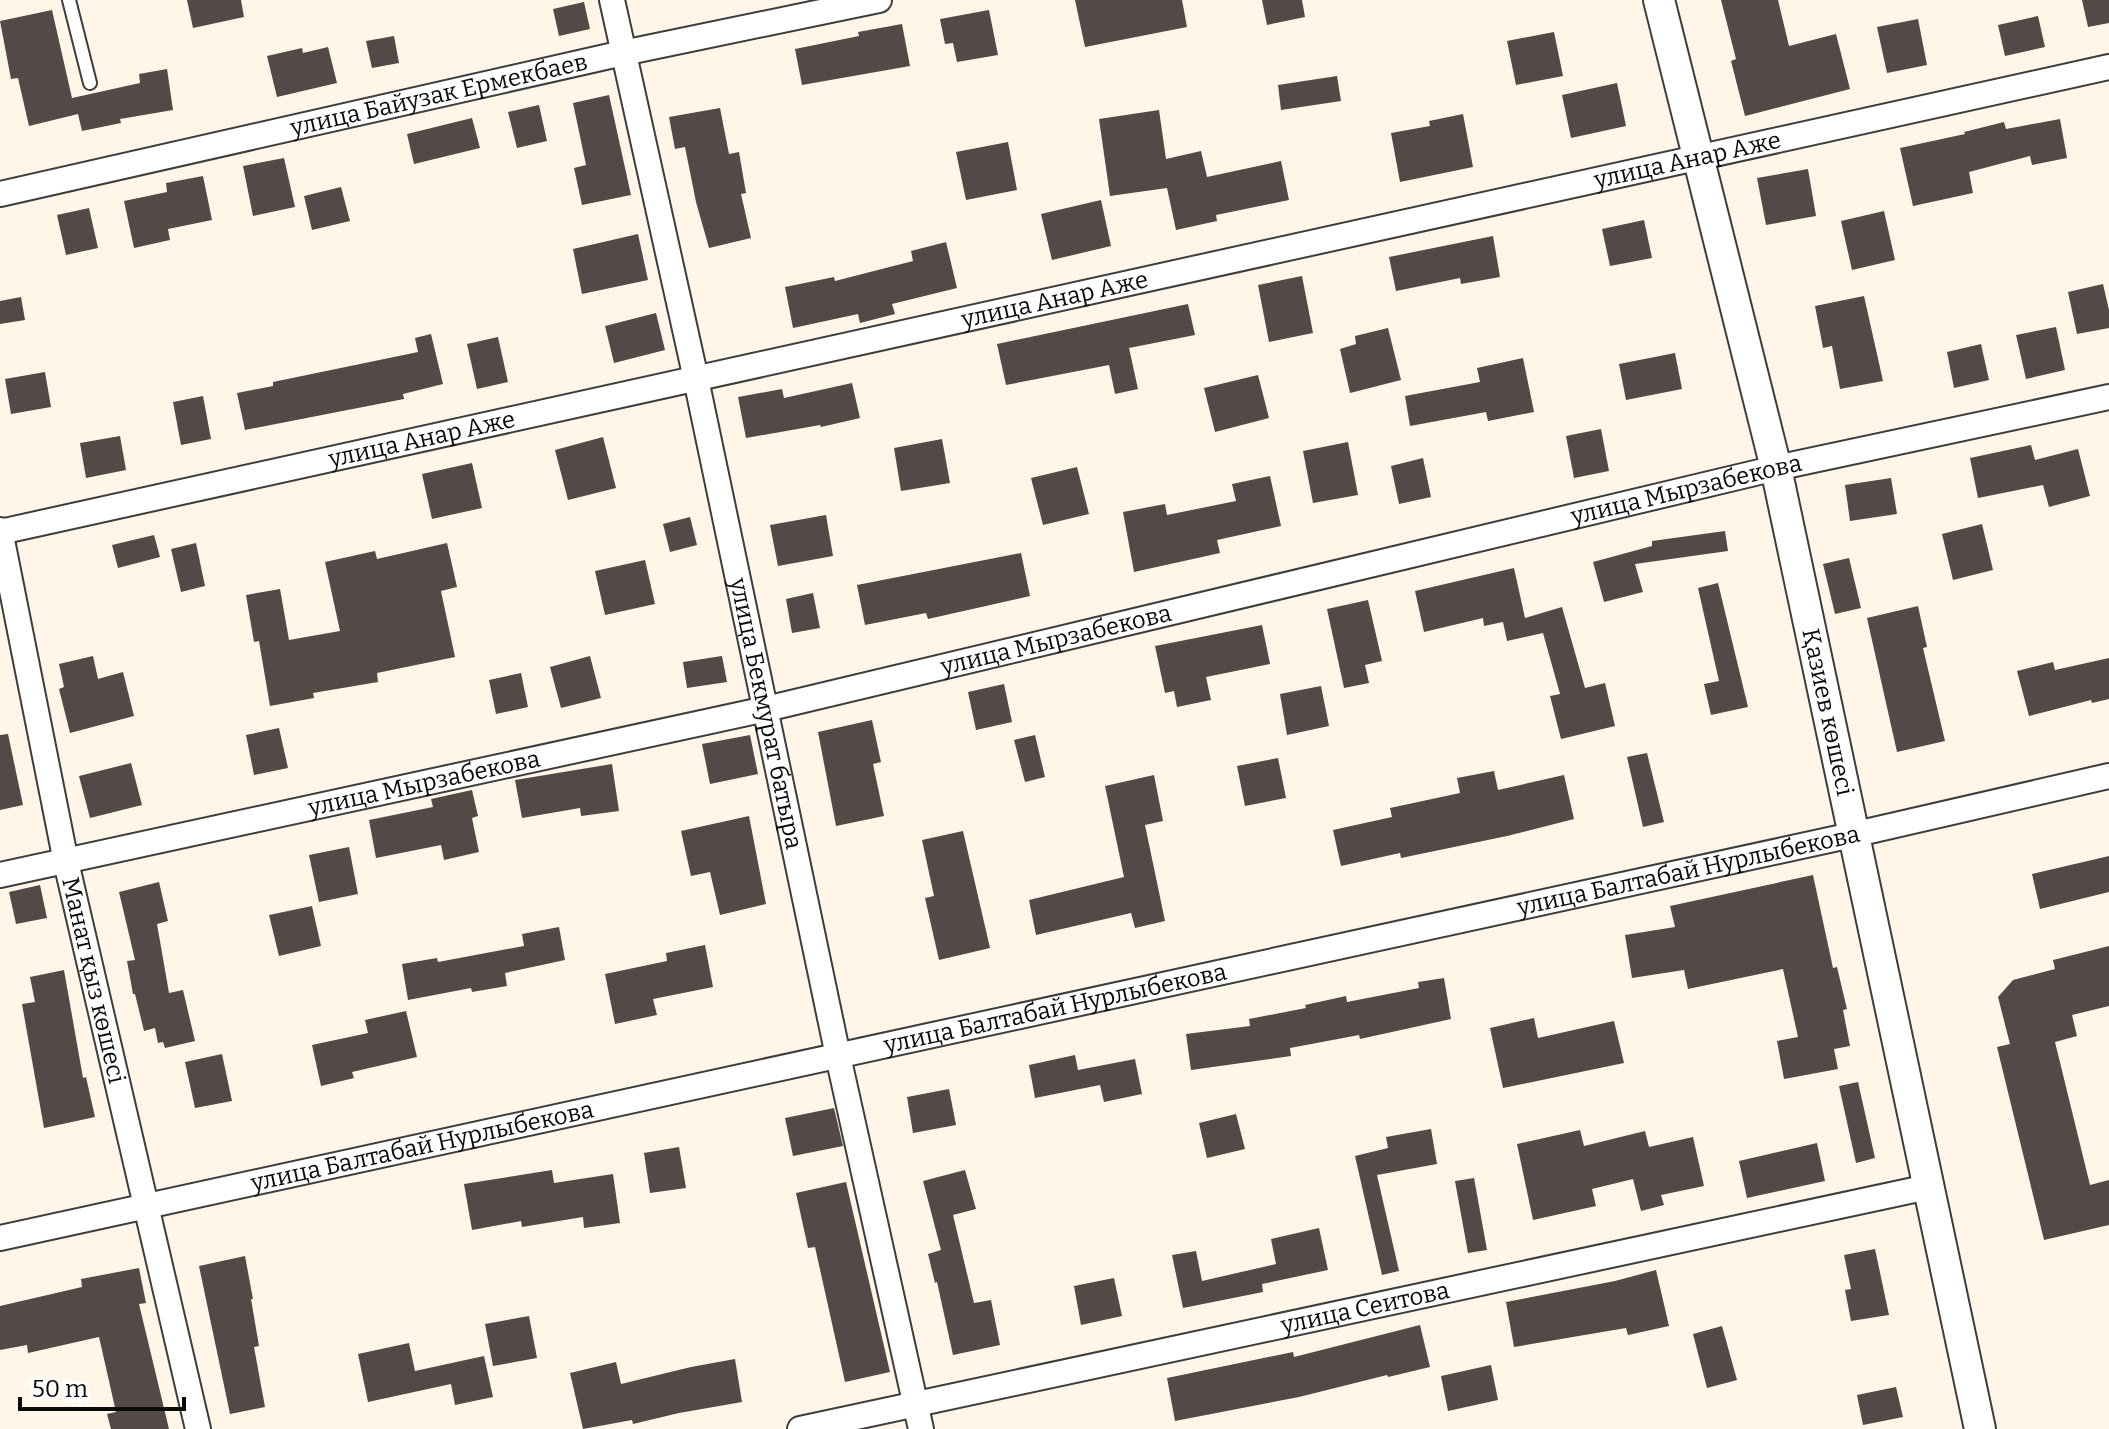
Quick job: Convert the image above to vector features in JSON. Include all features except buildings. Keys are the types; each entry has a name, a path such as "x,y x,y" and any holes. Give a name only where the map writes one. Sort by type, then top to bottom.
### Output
{"street":[{"name":"улица Бекмурат батыра","path":"612,0 921,1429"},
{"name":"улица Байузак Ермекбаев","path":"0,194 623,53 879,0"},
{"name":"Қазиев көшесі","path":"1659,0 1776,468 1980,1429"},
{"name":"улица Анар Аже","path":"0,531 2109,67"},
{"name":"улица Мырзабекова","path":"0,875 766,709 1776,468 2109,397"},
{"name":"Манат қыз көшесі","path":"0,531 66,862 198,1429"},
{"name":"улица Балтабай Нурлыбекова","path":"0,1238 1852,835 2109,776"},
{"name":"улица Сеитова","path":"800,1429 1928,1187"}],"lane":[{"path":"69,0 90,83"}]}
